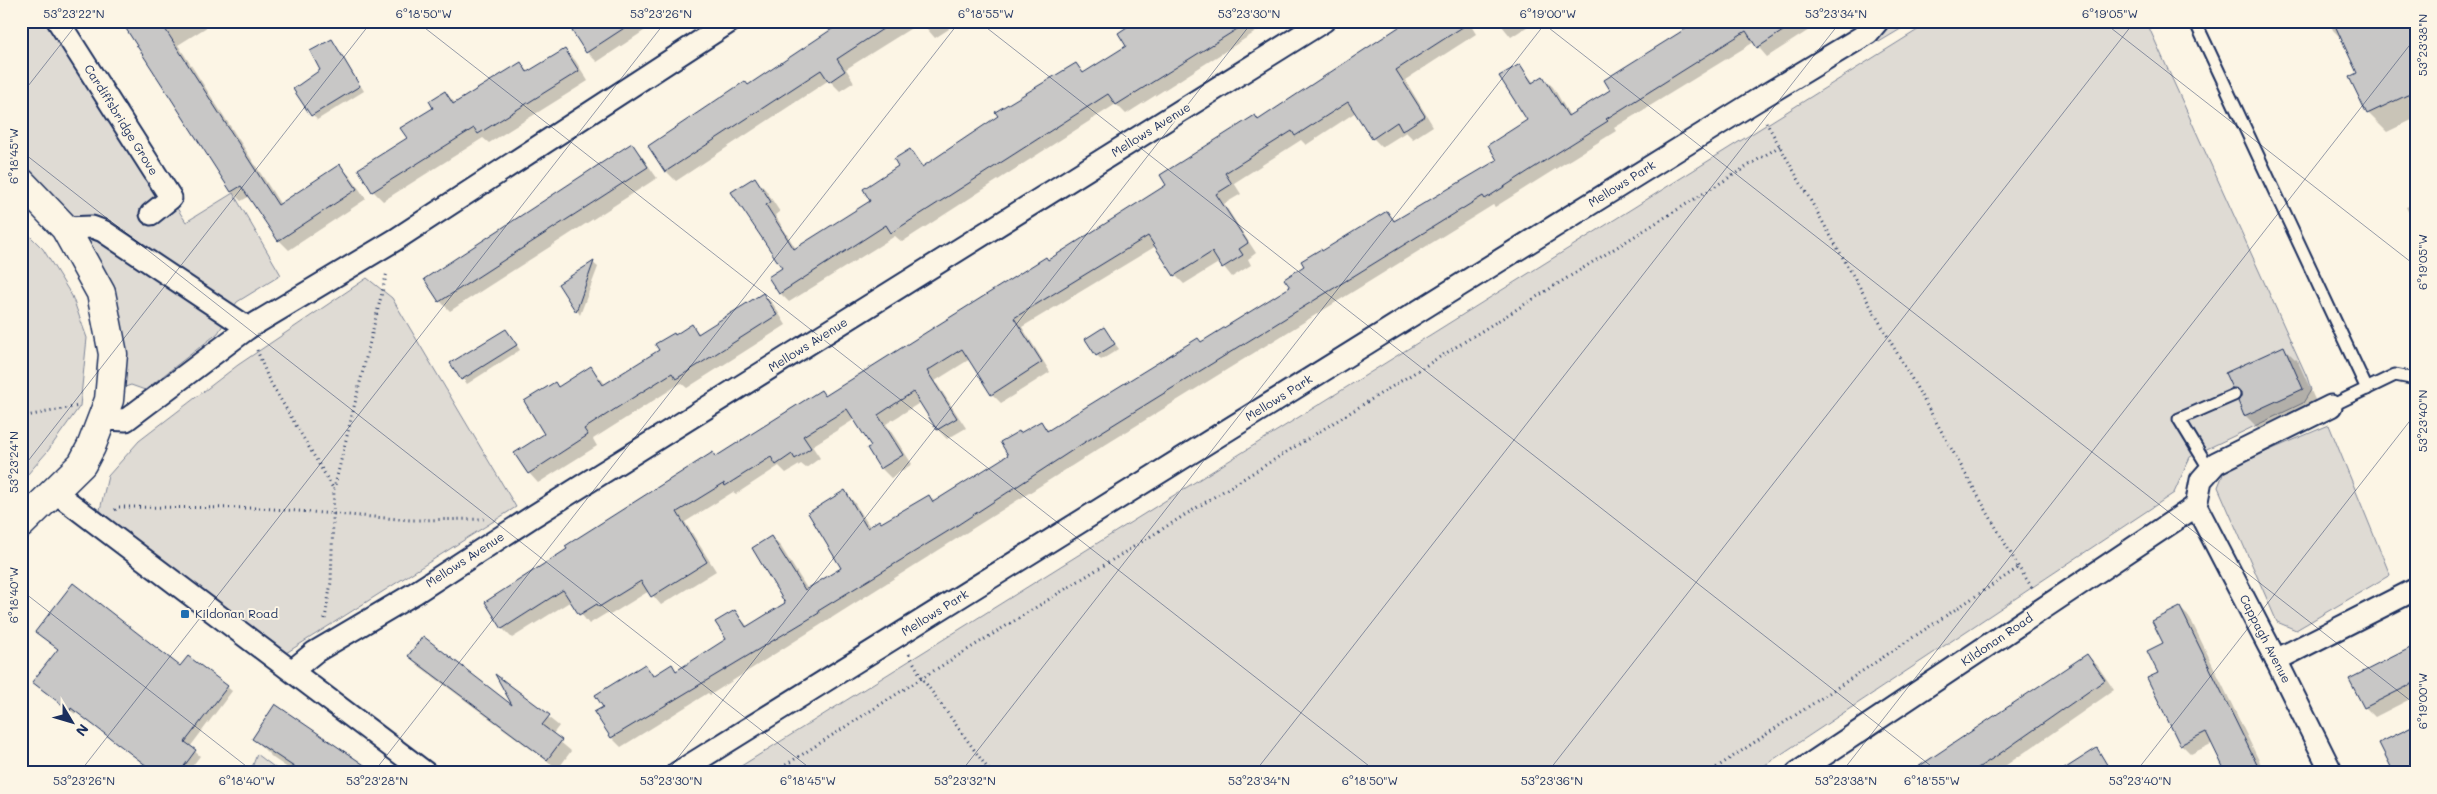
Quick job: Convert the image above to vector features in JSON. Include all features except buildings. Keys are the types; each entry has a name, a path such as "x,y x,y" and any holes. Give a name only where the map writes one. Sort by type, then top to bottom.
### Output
{"main road":[{"path":"21,182 64,228 101,293 113,354 106,409 82,464 21,524"}],"street":[{"name":"Cardiffsbridge Grove","path":"58,21 171,198 151,214"},
{"path":"106,409 126,420 248,328 395,240 731,21"},
{"name":"Mellows Avenue","path":"293,670 316,652 415,593 532,517 1324,21"},
{"name":"Mellows Park","path":"677,773 1754,102 1868,33 1878,21"},
{"path":"64,228 92,227 103,231 248,328"},
{"path":"2196,506 2201,480 2216,463 2331,406"},
{"path":"55,492 293,670 426,773"},
{"name":"Kildonan Road","path":"1797,773 2196,506"},
{"name":"Cappagh Avenue","path":"2196,506 2332,773"},
{"path":"2276,660 2416,589"}],"lane":[{"path":"2195,21 2367,388"},
{"path":"2331,406 2395,375 2416,379"},
{"path":"2210,470 2179,419 2234,395"}],"path":[{"path":"1754,102 2018,568 2045,607"},
{"path":"772,773 1780,146"},
{"path":"324,625 331,582 334,489 395,240"},
{"path":"248,328 268,378 334,489"},
{"path":"21,418 106,409"},
{"path":"99,526 119,507 260,508 411,520 485,519"},
{"path":"1708,773 2018,568"},
{"path":"897,636 922,678 991,773"}],"shaded area":[{"path":"21,21 55,21 186,222 233,193 281,275 237,302 218,333 145,390 131,385 110,392 102,292 21,179"},
{"path":"1878,21 1914,21 1879,42 1868,33"},
{"path":"1932,21 2146,21 2307,377 2311,390 2303,403 2190,457 2174,493 1753,773 730,773"},
{"path":"21,227 43,249 72,296 87,338 80,406 47,452 21,482"},
{"path":"367,278 392,298 516,507 286,653 281,661 203,590 119,528 100,510 108,476 139,441 238,365"},
{"path":"2329,425 2390,575 2296,630 2277,622 2218,487 2225,469"},
{"path":"257,754 282,773 250,773"}],"place":[{"name":"Kildonan Road","path":"185,614"}]}
